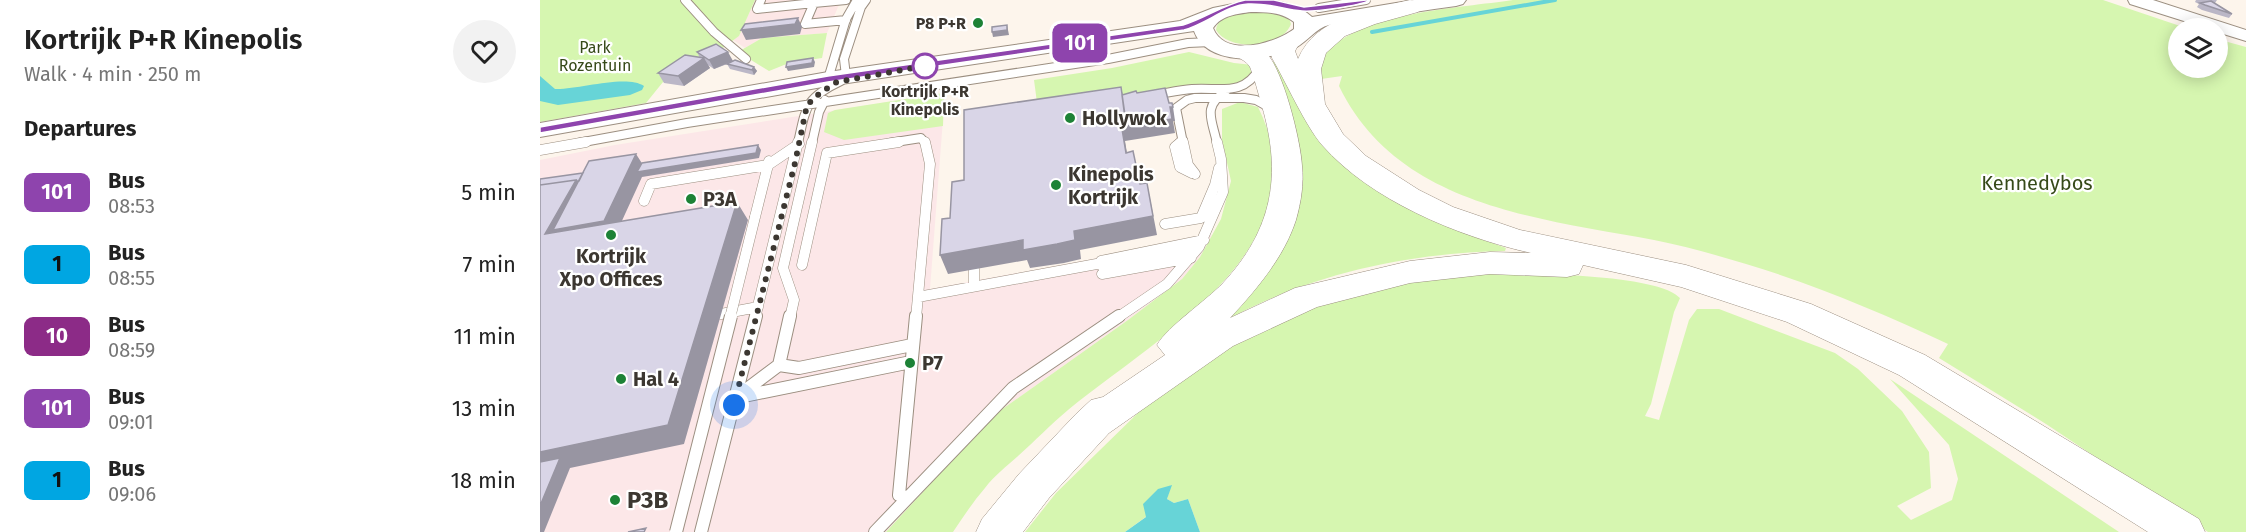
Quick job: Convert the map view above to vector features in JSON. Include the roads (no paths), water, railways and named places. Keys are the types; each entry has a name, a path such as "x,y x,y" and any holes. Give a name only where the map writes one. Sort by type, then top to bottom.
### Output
{"highway":[{"path":"1314,109 1309,66 1320,45 1331,34 1400,3"},
{"path":"1295,37 1282,52 1332,139 1356,162 1408,197 1442,214 1514,239 1686,277 1798,313 1912,365 2184,532"},
{"path":"997,532 1034,486 1090,425 1169,350 1204,323 1220,307 1256,264 1272,238 1282,213 1288,168 1284,135 1277,112 1254,58"},
{"path":"1090,425 1220,337 1307,297 1358,284 1410,272 1490,263 1582,267 1686,277"},
{"path":"2026,434 2158,532"}],"main road":[{"path":"540,130 1178,40 1208,33 1229,3 1263,1 1291,7 1319,8 1456,0"},
{"path":"540,142 821,92 888,72 1184,27 1208,33 1226,49 1254,58 1325,19 1400,3"},
{"path":"1291,7 1305,20 1295,37"}],"street":[{"path":"2140,0 2246,36"}],"lane":[{"path":"685,0 714,32 746,59"},
{"path":"761,0 757,9 846,0"},
{"path":"701,532 800,139 821,92 846,20 864,0"},
{"path":"735,398 779,365 794,300 783,268 821,92 844,59 864,0"},
{"path":"1319,8 1366,0"},
{"path":"814,3 805,24 846,20"},
{"path":"1143,97 1196,89 1226,91 1250,85 1255,80 1254,58"},
{"path":"540,150 687,123 821,92 842,81 888,72"},
{"path":"875,532 906,497 1013,388 1158,290 1188,262 1201,244 1209,215 1223,192 1221,159 1210,111 1214,99 1226,91"},
{"path":"1172,92 1182,96 1184,101"},
{"path":"1195,174 1180,167 1175,147 1183,140 1176,108 1184,101 1196,96 1214,99 1251,97 1277,112"},
{"path":"801,266 827,153 921,138 925,142 930,164 899,495 906,497"},
{"path":"644,201 651,184 769,161 800,139"},
{"path":"639,180 769,161"},
{"path":"676,532 769,161"},
{"path":"1165,224 1209,215"},
{"path":"1118,242 1120,257"},
{"path":"1102,269 1120,257 1201,244"},
{"path":"1102,269 1201,244"},
{"path":"918,297 974,286 1102,269 1188,262"},
{"path":"974,269 974,286"},
{"path":"721,314 758,307"},
{"path":"779,365 799,368 912,345"},
{"path":"735,398 911,362"}],"water":[{"path":"540,76 555,89 614,82 636,83 644,86 642,90 630,95 558,105 540,101"},
{"path":"1172,485 1167,499 1174,503 1188,499 1200,532 1125,532 1146,517 1143,504 1158,489"}],"waterway":[{"path":"1372,32 1555,0"}],"place":[{"name":"P8 P+R","path":"978,23"},
{"name":"Kortrijk P+R Kinepolis","path":"925,66"},
{"name":"Hollywok","path":"1070,118"},
{"name":"Kinepolis Kortrijk","path":"1056,185"},
{"name":"P3A","path":"691,199"},
{"name":"Kortrijk Xpo Offices","path":"611,235"},
{"name":"P7","path":"910,363"},
{"name":"Hal 4","path":"621,379"},
{"name":"P3B","path":"615,500"}],"park label":[{"name":"Park Rozentuin","path":"595,56"},
{"name":"Kennedybos","path":"2037,183"}]}
